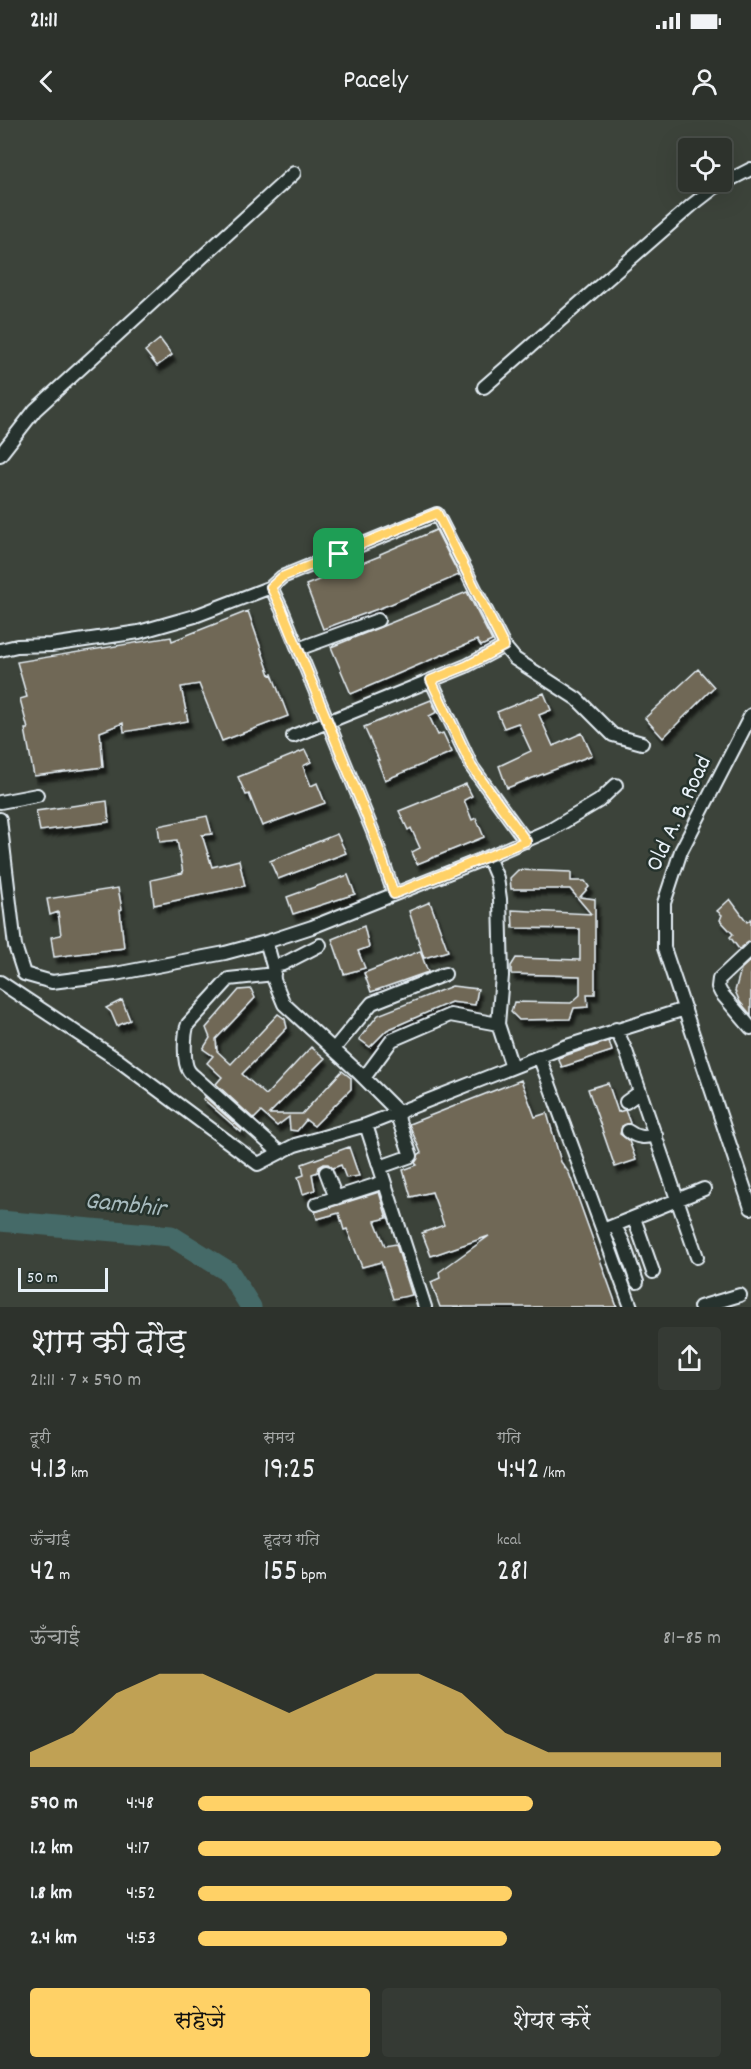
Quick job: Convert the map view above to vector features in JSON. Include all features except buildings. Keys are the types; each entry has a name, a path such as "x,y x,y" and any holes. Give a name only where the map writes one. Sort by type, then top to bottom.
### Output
{"street":[{"path":"484,387 692,205 714,188 751,169"},
{"path":"0,455 35,410 294,173"},
{"path":"0,650 139,632 195,616 271,587 282,577 437,513 504,646 515,659 577,699 613,735 642,743"},
{"path":"271,587 373,832 394,894"},
{"path":"298,649 378,620"},
{"path":"293,736 466,666 504,646"},
{"path":"431,680 472,767 526,841"},
{"name":"Old A. B. Road","path":"751,715 681,851 664,903 664,948 751,1208"},
{"path":"0,819 15,946 20,965 24,974 52,982 115,974 225,953 312,927 552,829 589,806 616,785"},
{"path":"0,802 38,795"},
{"path":"488,857 497,878 500,899 502,976 498,1024 512,1067"},
{"path":"279,1152 189,1071 186,1064 185,1030 194,1017 229,980 273,970 320,945"},
{"path":"268,948 278,992 284,1004 398,1112 411,1156 380,1167"},
{"path":"751,949 719,979 718,987 751,1028"},
{"path":"333,1049 372,1003 445,974"},
{"path":"0,982 127,1066 258,1164 279,1152 366,1125 539,1056 616,1029 685,1009"},
{"path":"364,1078 392,1040 450,1015 498,1024"},
{"path":"616,1029 656,1135 697,1257"},
{"path":"539,1056 609,1228 637,1282"},
{"path":"626,1102 640,1092"},
{"path":"366,1125 425,1307"},
{"path":"628,1131 635,1137 656,1135"},
{"path":"326,1172 336,1198"},
{"path":"316,1204 384,1182"},
{"path":"609,1228 704,1189"},
{"path":"634,1218 653,1272"},
{"path":"609,1228 631,1307"},
{"path":"700,1307 740,1295"}],"waterway":[{"name":"Gambhir","path":"0,1221 171,1236 229,1272 251,1307"}],"route":[{"path":"437,513 504,646 466,666 431,680 472,767 526,841 394,894 373,832 271,587 282,577 339,554 437,513"}]}
